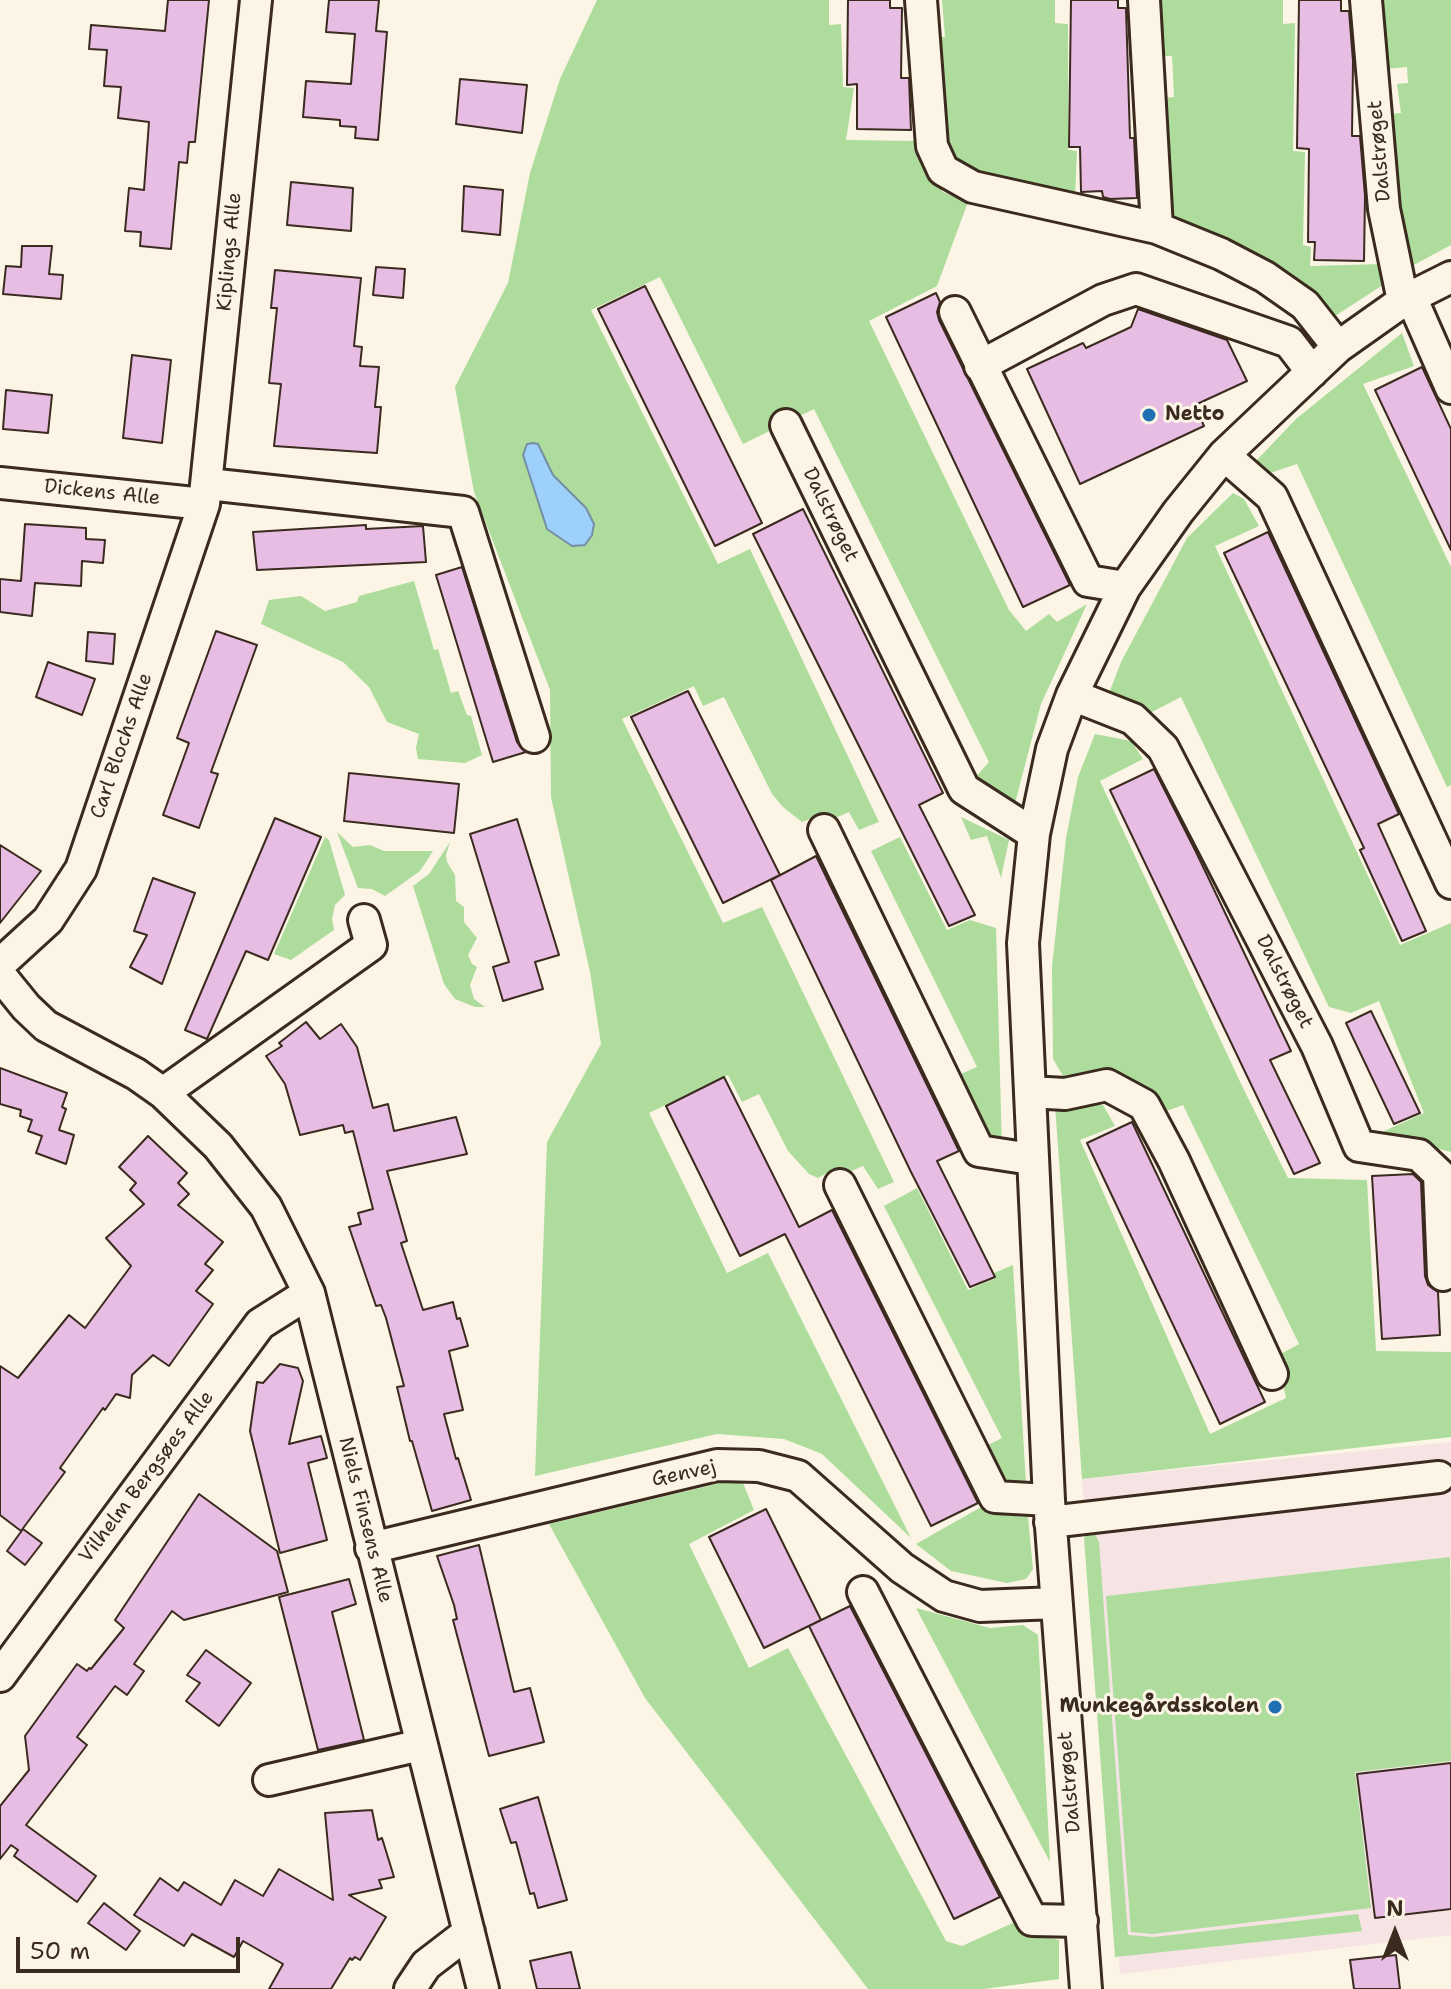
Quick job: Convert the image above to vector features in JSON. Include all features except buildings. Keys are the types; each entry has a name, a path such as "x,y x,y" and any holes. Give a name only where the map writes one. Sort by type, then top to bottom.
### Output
{"street":[{"name":"Kiplings Alle","path":"206,494 256,0"},
{"path":"921,0 932,146 943,170 978,188 1157,228 1221,254 1265,277 1305,305 1338,347"},
{"path":"1144,0 1157,228"},
{"name":"Dalstrøget","path":"1366,0 1384,209 1407,299 1451,388"},
{"name":"Dalstrøget","path":"1086,1989 1050,1511 1023,943 1034,834 1052,749 1072,695 1125,587 1178,512 1224,455 1338,347 1407,299 1451,277"},
{"path":"980,366 1103,300 1136,289 1289,342 1312,372"},
{"path":"955,312 1088,581 1125,587"},
{"name":"Dalstrøget","path":"786,425 964,789 1034,834"},
{"path":"1224,455 1272,497 1451,883"},
{"name":"Dickens Alle","path":"0,483 463,512 534,737"},
{"name":"Carl Blochs Alle","path":"0,964 48,920 81,869 206,494"},
{"name":"Dalstrøget","path":"1072,695 1133,719 1163,748 1317,1046 1359,1146 1419,1155 1439,1174 1443,1275"},
{"path":"824,830 979,1151 1031,1159"},
{"path":"163,1093 371,945 364,920"},
{"name":"Niels Finsens Alle","path":"0,975 46,1026 125,1067 163,1093 218,1146 266,1207 309,1293 483,1989"},
{"path":"1030,1092 1065,1094 1107,1085 1144,1105 1174,1161 1272,1374"},
{"path":"840,1185 995,1497 1050,1511 1439,1477"},
{"name":"Vilhelm Bergsøes Alle","path":"0,1676 260,1324 309,1293"},
{"name":"Genvej","path":"371,1548 717,1465 759,1466 798,1476 902,1568 944,1596 980,1606 1056,1603"},
{"path":"863,1592 1032,1920 1082,1921"},
{"path":"269,1780 421,1745"},
{"path":"410,1989 426,1965 469,1932"}],"shaded area":[{"name":"Munkegårdsskolen","path":"1451,1442 1451,1935 1120,1974 1082,1479"}],"green space":[{"path":"597,0 829,0 829,25 841,24 843,87 854,88 846,140 918,141 920,160 943,192 968,202 937,286 869,321 1009,610 1026,631 1049,614 1057,622 1087,604 1041,704 1014,807 973,780 989,762 814,409 743,444 660,277 591,310 718,564 750,549 879,822 859,830 849,812 831,820 826,813 802,822 783,807 772,794 724,697 703,706 694,686 622,719 723,923 762,907 894,1182 878,1189 863,1166 842,1175 837,1167 818,1178 809,1174 788,1151 759,1094 742,1102 728,1075 649,1113 727,1273 768,1253 911,1538 822,1454 784,1439 717,1434 535,1476 547,1142 601,1044 590,972 551,797 550,690 474,492 455,387 508,283 530,173 560,79"},
{"path":"942,0 1055,0 1055,23 1068,24 1068,150 1077,151 1075,197 983,178 948,158 932,37 945,37"},
{"path":"1154,0 1283,0 1283,24 1295,23 1293,151 1305,152 1303,245 1311,247 1310,266 1383,264 1389,281 1332,318 1180,223 1172,213 1169,199 1161,98 1174,97 1172,56 1157,56"},
{"path":"1379,0 1451,0 1451,245 1410,267 1395,196 1387,114 1401,113 1397,84 1408,83 1407,67 1385,69"},
{"path":"1402,333 1414,366 1363,384 1451,567 1451,785 1447,787 1297,464 1264,475 1254,463 1296,419"},
{"path":"1233,493 1244,499 1259,526 1215,546 1400,945 1451,923 1451,1152 1378,1134 1424,1113 1379,1001 1351,1013 1329,1007 1181,697 1144,716 1106,701 1121,662 1187,538"},
{"path":"414,581 434,650 438,649 451,693 458,691 467,715 471,716 482,755 465,763 418,759 416,748 419,734 387,722 369,687 343,662 261,624 269,600 301,596 325,611 357,602 359,596"},
{"path":"1095,734 1131,741 1143,759 1100,781 1288,1178 1367,1180 1376,1351 1451,1352 1451,1437 1082,1479 1055,1105 1103,1105 1115,1126 1080,1140 1210,1434 1286,1398 1277,1356 1299,1344 1183,1105 1158,1114 1065,1079 1053,1059 1052,967 1066,838 1078,777"},
{"path":"961,817 1009,840 1001,878 987,836 971,840"},
{"path":"337,832 353,847 370,845 384,851 433,851 420,871 385,896 372,889 358,888"},
{"path":"325,837 329,840 345,895 335,905 332,919 334,930 291,960 274,954"},
{"path":"900,837 947,930 970,920 996,928 1002,1149 987,1141 956,1076 977,1067 871,851"},
{"path":"450,842 446,855 455,875 456,901 464,907 464,922 477,938 468,955 477,967 470,985 474,999 485,1007 475,1007 455,999 444,984 413,886 429,874"},
{"path":"917,1188 968,1290 996,1278 994,1273 1013,1265 1026,1484 1001,1484 980,1449 1002,1438 884,1206"},
{"path":"721,1483 743,1483 754,1510 689,1544 749,1668 788,1648 946,1941 962,1946 1015,1922 1027,1933 1059,1940 1059,1979 984,1989 868,1989 645,1698 549,1524"},
{"path":"983,1506 988,1514 1028,1517 1033,1569 1026,1579 1007,1583 951,1571 916,1544"},
{"path":"1094,1532 1099,1542 1128,1935 1154,1937 1358,1914 1362,1931 1115,1957 1084,1538"},
{"path":"1450,1557 1451,1761 1355,1772 1371,1908 1152,1934 1131,1932 1106,1596"},
{"path":"916,1608 990,1628 1023,1625 1038,1635 1050,1862"}],"water":[{"path":"527,444 538,444 553,475 586,508 594,524 592,535 585,545 572,546 547,529 523,455"}],"place":[{"name":"Netto","path":"1149,415"},
{"name":"Munkegårdsskolen","path":"1275,1707"}]}
